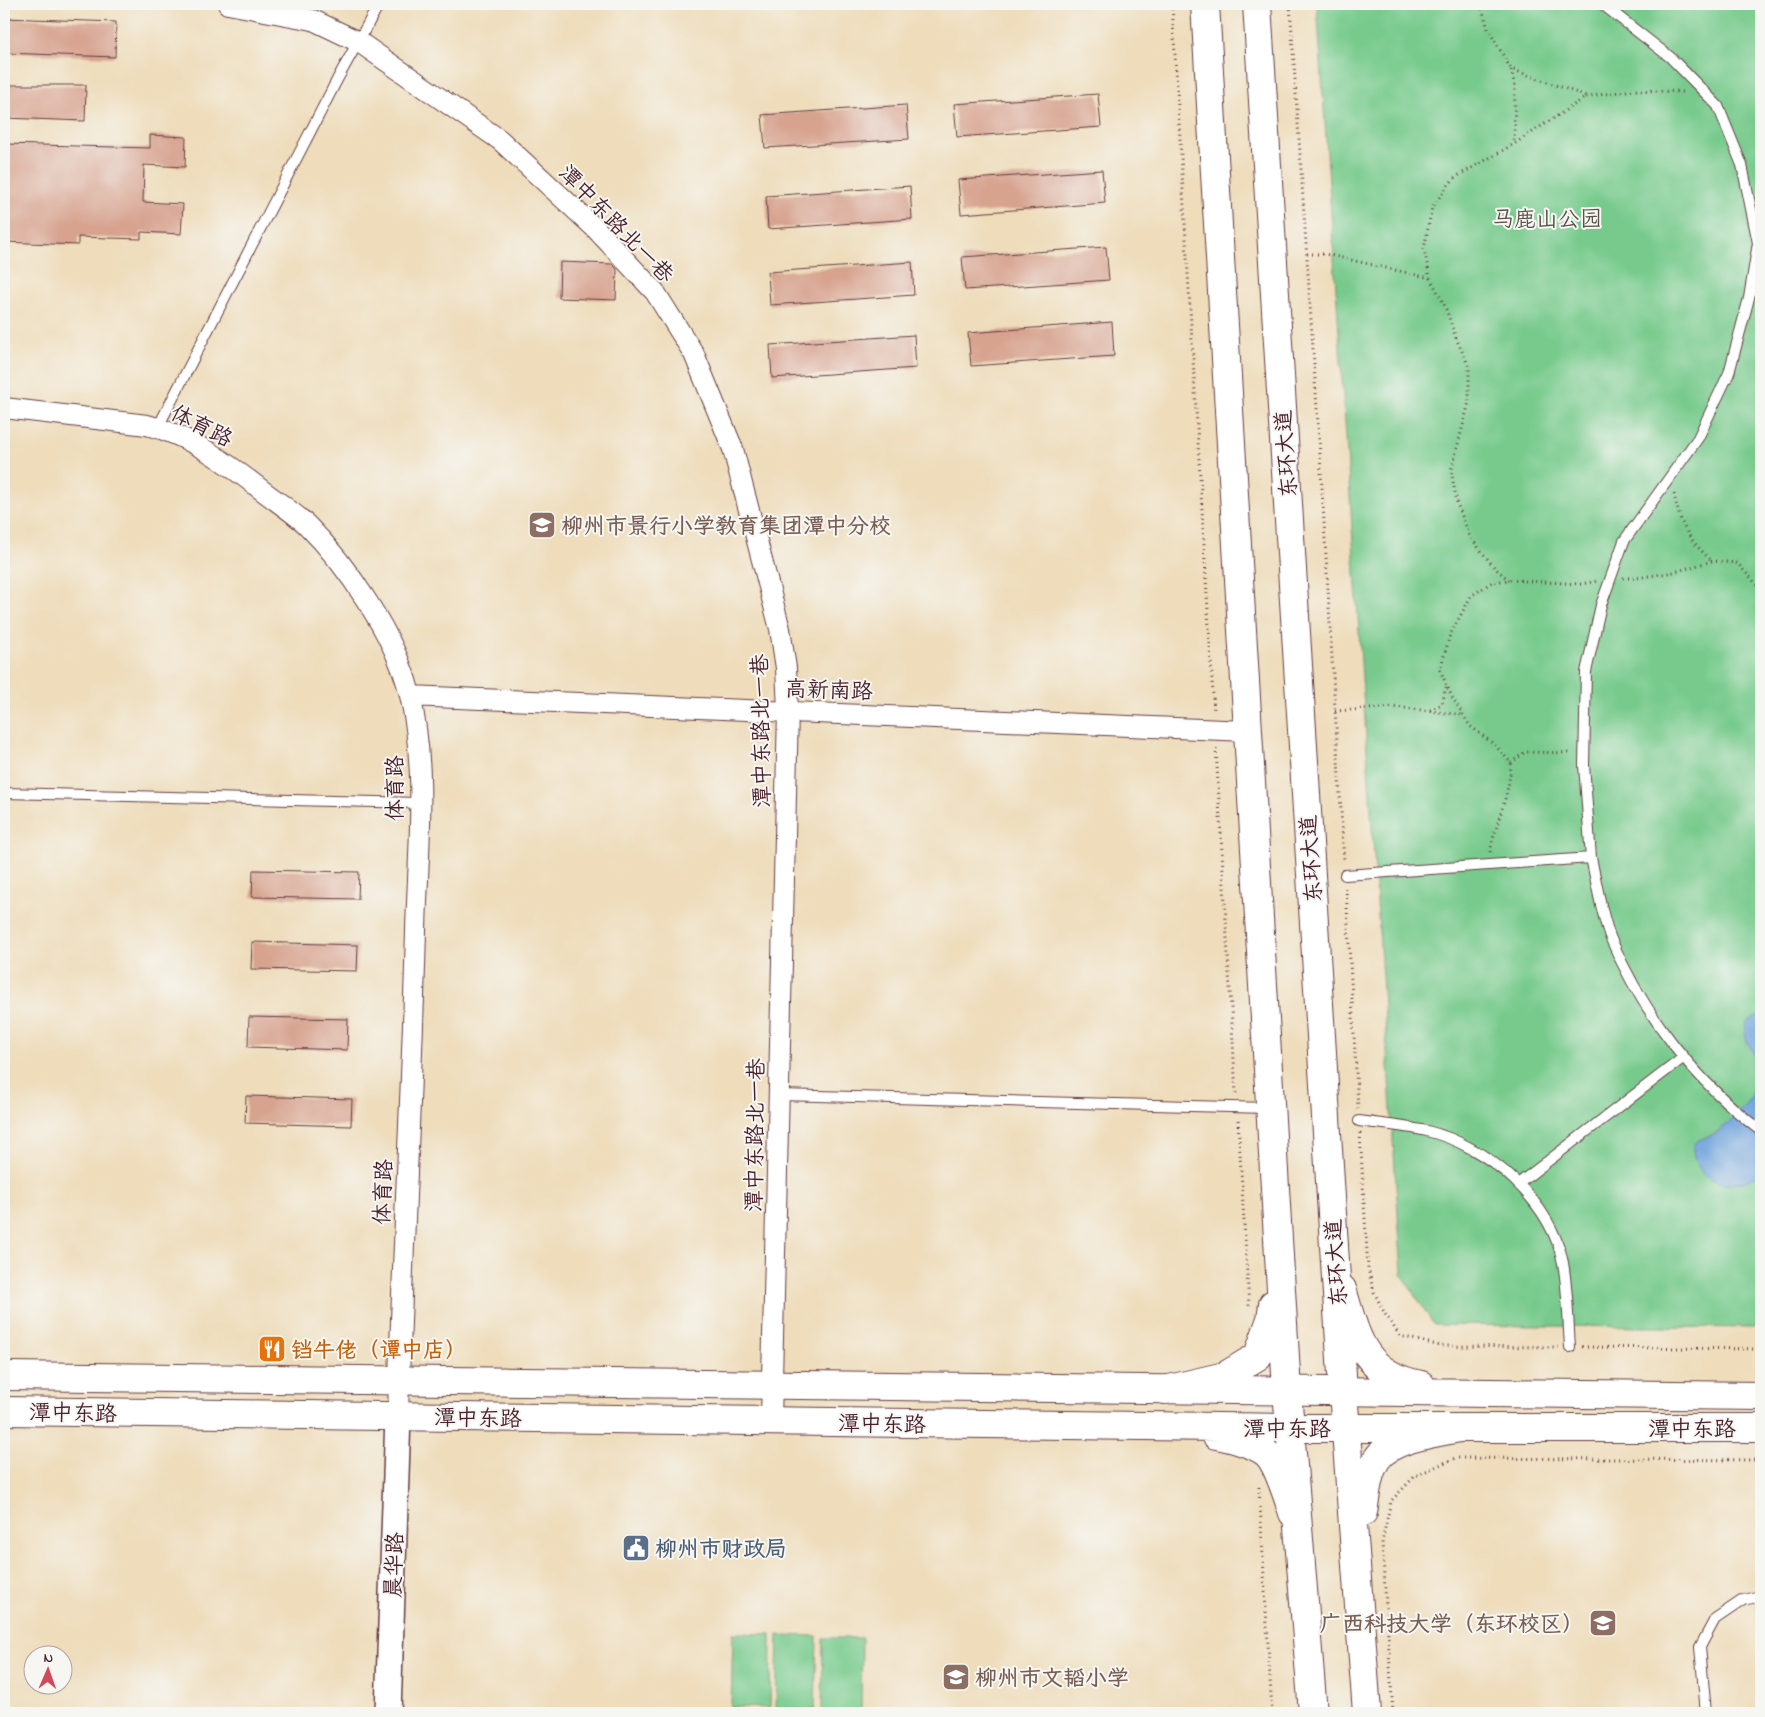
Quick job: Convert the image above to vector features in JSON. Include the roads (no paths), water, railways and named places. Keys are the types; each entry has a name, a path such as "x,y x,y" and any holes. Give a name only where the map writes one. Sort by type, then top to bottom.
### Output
{"main road":[{"path":"1205,4 1286,1390 1313,1713"},
{"name":"东环大道","path":"1257,4 1343,1391 1348,1428 1367,1713"},
{"path":"1165,1390 1225,1376 1258,1356 1271,1319 1279,1260"},
{"path":"1336,1270 1357,1339 1376,1366 1404,1381 1462,1392"},
{"name":"潭中东路","path":"4,1376 1761,1396"},
{"name":"潭中东路","path":"4,1411 1170,1427 1761,1428"},
{"path":"1170,1427 1228,1437 1266,1452 1283,1482 1299,1530"},
{"path":"1356,1560 1367,1484 1377,1458 1405,1439 1459,1428"}],"street":[{"name":"潭中东路北一巷","path":"228,4 313,20 359,42 500,140 596,229 655,292 694,354 733,449 780,629 786,668 788,712 771,1421"},
{"name":"体育路","path":"4,408 118,420 158,427 214,454 304,523 336,556 362,594 391,647 410,696 417,726 420,770 398,1416"},
{"name":"高新南路","path":"410,696 1247,731"},
{"name":"晨华路","path":"388,1713 398,1416"}],"lane":[{"path":"158,427 379,4"},
{"path":"1602,4 1670,57 1718,106 1742,165 1758,243 1749,298 1729,373 1698,438 1624,541 1601,605 1586,672 1585,753 1591,858 1611,938 1648,1009 1684,1057 1730,1108 1761,1131"},
{"path":"4,793 419,803"},
{"path":"1345,875 1591,858"},
{"path":"1518,1184 1684,1057"},
{"path":"779,1095 1270,1108"},
{"path":"1359,1121 1428,1132 1470,1148 1501,1167 1528,1193 1552,1229 1560,1254 1567,1296 1570,1347"},
{"path":"1706,1713 1700,1647 1715,1620 1743,1600 1761,1596"}],"water":[{"path":"1761,731 1761,776 1755,773 1753,741"},
{"path":"1761,1014 1761,1172 1751,1179 1740,1183 1728,1184 1707,1176 1695,1158 1693,1145 1698,1140 1714,1134 1724,1127 1740,1112 1753,1093 1758,1083 1759,1064 1746,1039 1745,1028 1747,1022"}],"place":[{"name":"柳州市景行小学教育集团潭中分校","path":"542,525"},
{"name":"铛牛佬（谭中店）","path":"272,1349"},
{"name":"柳州市财政局","path":"636,1548"},
{"name":"广西科技大学（东环校区）","path":"1603,1623"},
{"name":"柳州市文韬小学","path":"956,1677"}],"park label":[{"name":"马鹿山公园","path":"1547,218"}]}
